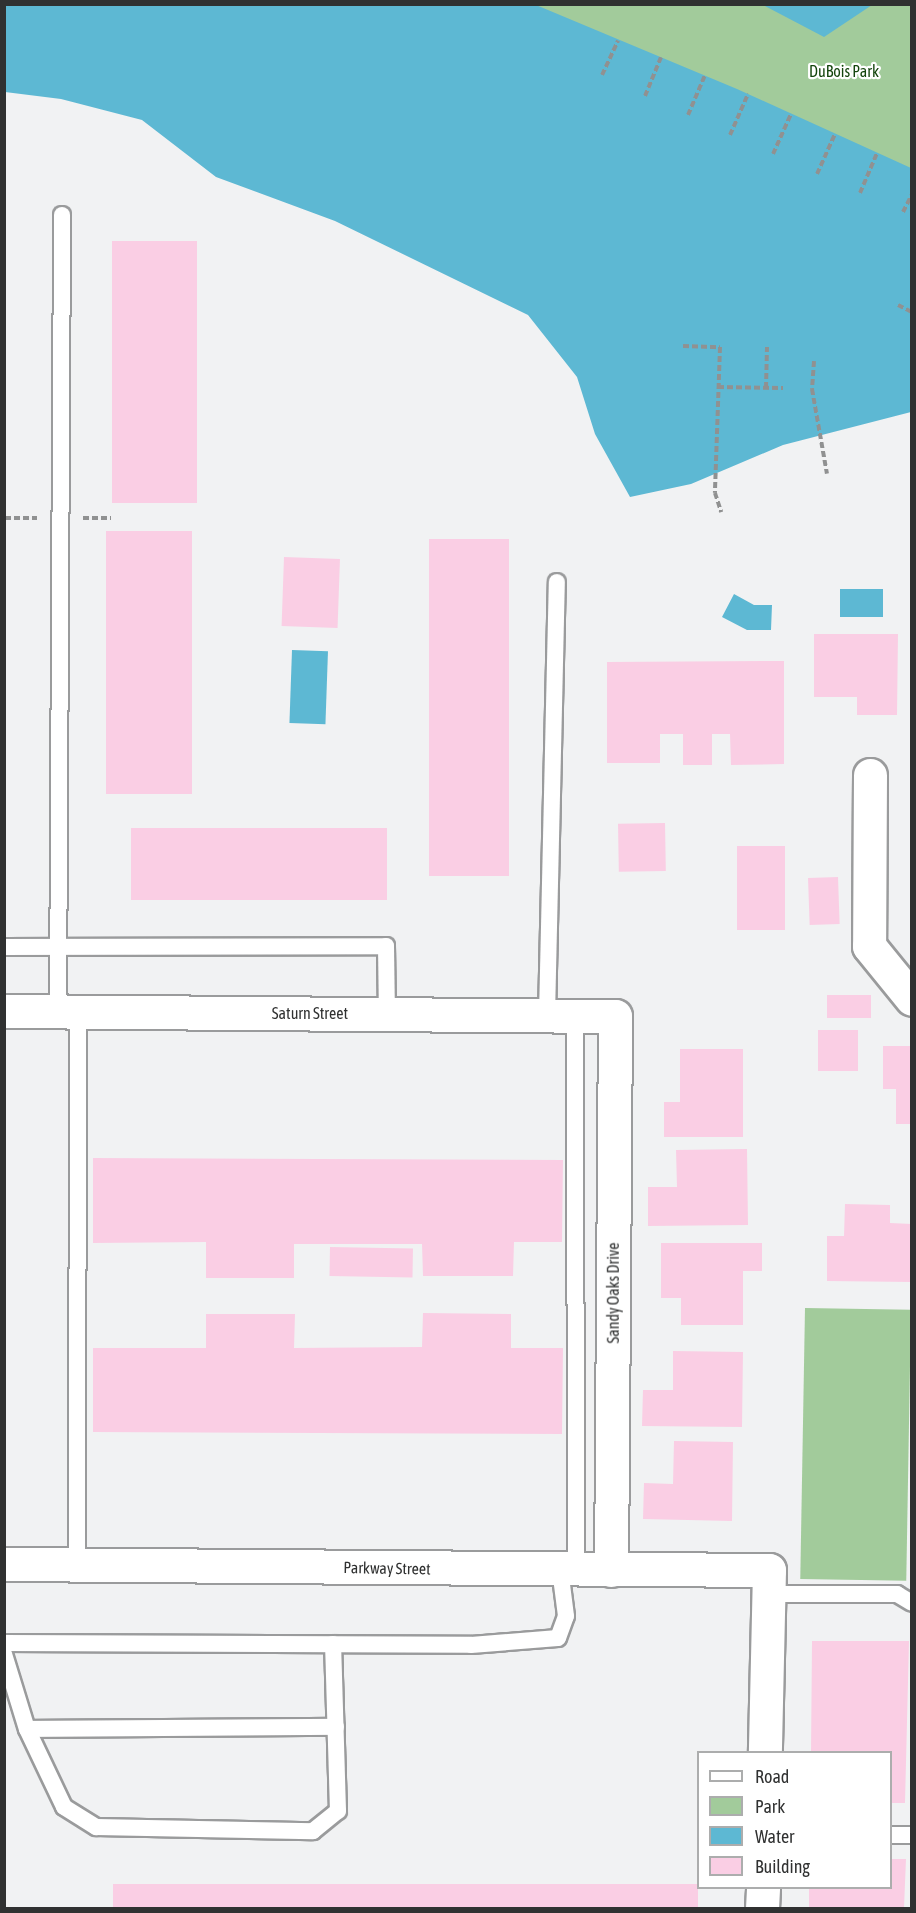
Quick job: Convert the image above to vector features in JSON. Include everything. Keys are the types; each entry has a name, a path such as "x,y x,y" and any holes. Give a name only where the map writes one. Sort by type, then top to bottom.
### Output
{"street":[{"path":"870,776 869,946 912,999"},
{"name":"Saturn Street","path":"4,1011 615,1016"},
{"name":"Sandy Oaks Drive","path":"611,1570 615,1016"},
{"name":"Parkway Street","path":"4,1564 611,1570 769,1582"},
{"path":"765,1751 769,1582"},
{"path":"762,1889 762,1908"}],"lane":[{"path":"62,215 59,947 68,1011 77,1564"},
{"path":"4,1643 471,1645 558,1638 566,1616 568,1569 557,582"},
{"path":"4,947 386,946 387,1014"},
{"path":"769,1582 897,1594 912,1603"},
{"path":"4,1654 27,1730 64,1807 96,1827 313,1831 338,1811 333,1644"},
{"path":"27,1730 336,1727"},
{"path":"892,1835 912,1835"}],"path":[{"path":"602,75 618,40"},
{"path":"645,96 661,57"},
{"path":"688,115 705,75"},
{"path":"730,135 748,94"},
{"path":"773,154 791,114"},
{"path":"817,174 835,134"},
{"path":"860,193 877,153"},
{"path":"903,212 912,194"},
{"path":"898,305 912,312"},
{"path":"683,346 720,347 715,493 721,512"},
{"path":"766,388 767,347"},
{"path":"814,361 812,389 827,474"},
{"path":"718,387 783,388"}],"green space":[{"name":"DuBois Park","path":"525,5 911,5 911,172"},
{"path":"805,1308 911,1310 906,1581 800,1579"}],"water":[{"path":"5,4 536,5 737,89 911,168 911,412 783,445 691,484 630,497 595,434 577,377 528,315 335,221 216,177 142,120 61,99 5,92"},
{"path":"872,4 824,37 763,5"},
{"path":"840,589 883,589 883,617 840,617"},
{"path":"734,594 754,605 772,605 771,630 747,630 722,617"},
{"path":"292,650 328,651 325,724 289,723"}],"building":[{"path":"112,241 197,241 197,503 112,503"},
{"path":"106,531 192,531 192,794 106,794"},
{"path":"429,539 509,539 509,876 429,876"},
{"path":"284,557 340,559 338,628 282,626"},
{"path":"814,634 898,634 897,715 857,715 857,697 814,697"},
{"path":"784,661 784,764 731,765 730,734 712,734 712,765 683,765 683,734 660,734 660,763 607,763 607,662"},
{"path":"665,823 666,871 619,872 618,824"},
{"path":"131,828 387,828 387,900 131,900"},
{"path":"737,846 785,846 785,930 737,930"},
{"path":"838,877 840,924 810,925 808,878"},
{"path":"827,995 871,995 871,1018 827,1018"},
{"path":"818,1030 858,1030 858,1071 818,1071"},
{"path":"883,1046 912,1046 912,1124 896,1124 896,1089 883,1089"},
{"path":"680,1049 743,1049 743,1137 664,1137 664,1102 680,1102"},
{"path":"747,1149 748,1225 648,1226 648,1187 677,1187 676,1150"},
{"path":"93,1158 563,1160 562,1242 514,1242 513,1276 423,1276 422,1244 294,1244 294,1278 206,1278 206,1242 93,1243"},
{"path":"845,1204 890,1205 890,1223 912,1224 912,1282 827,1281 827,1236 844,1236"},
{"path":"661,1243 762,1243 762,1271 743,1271 743,1325 681,1325 681,1298 661,1298"},
{"path":"330,1247 413,1248 412,1277 329,1276"},
{"path":"423,1313 511,1314 511,1348 563,1348 562,1434 93,1432 93,1348 206,1348 206,1314 295,1314 294,1348 422,1347"},
{"path":"673,1351 743,1352 742,1427 642,1426 643,1390 673,1390"},
{"path":"674,1441 733,1442 732,1521 643,1519 644,1483 673,1484"},
{"path":"812,1641 909,1641 905,1803 892,1803 892,1751 811,1751"},
{"path":"892,1859 906,1859 904,1908 809,1908 809,1889 892,1889"},
{"path":"113,1884 697,1884 698,1889 698,1908 113,1908"}]}
